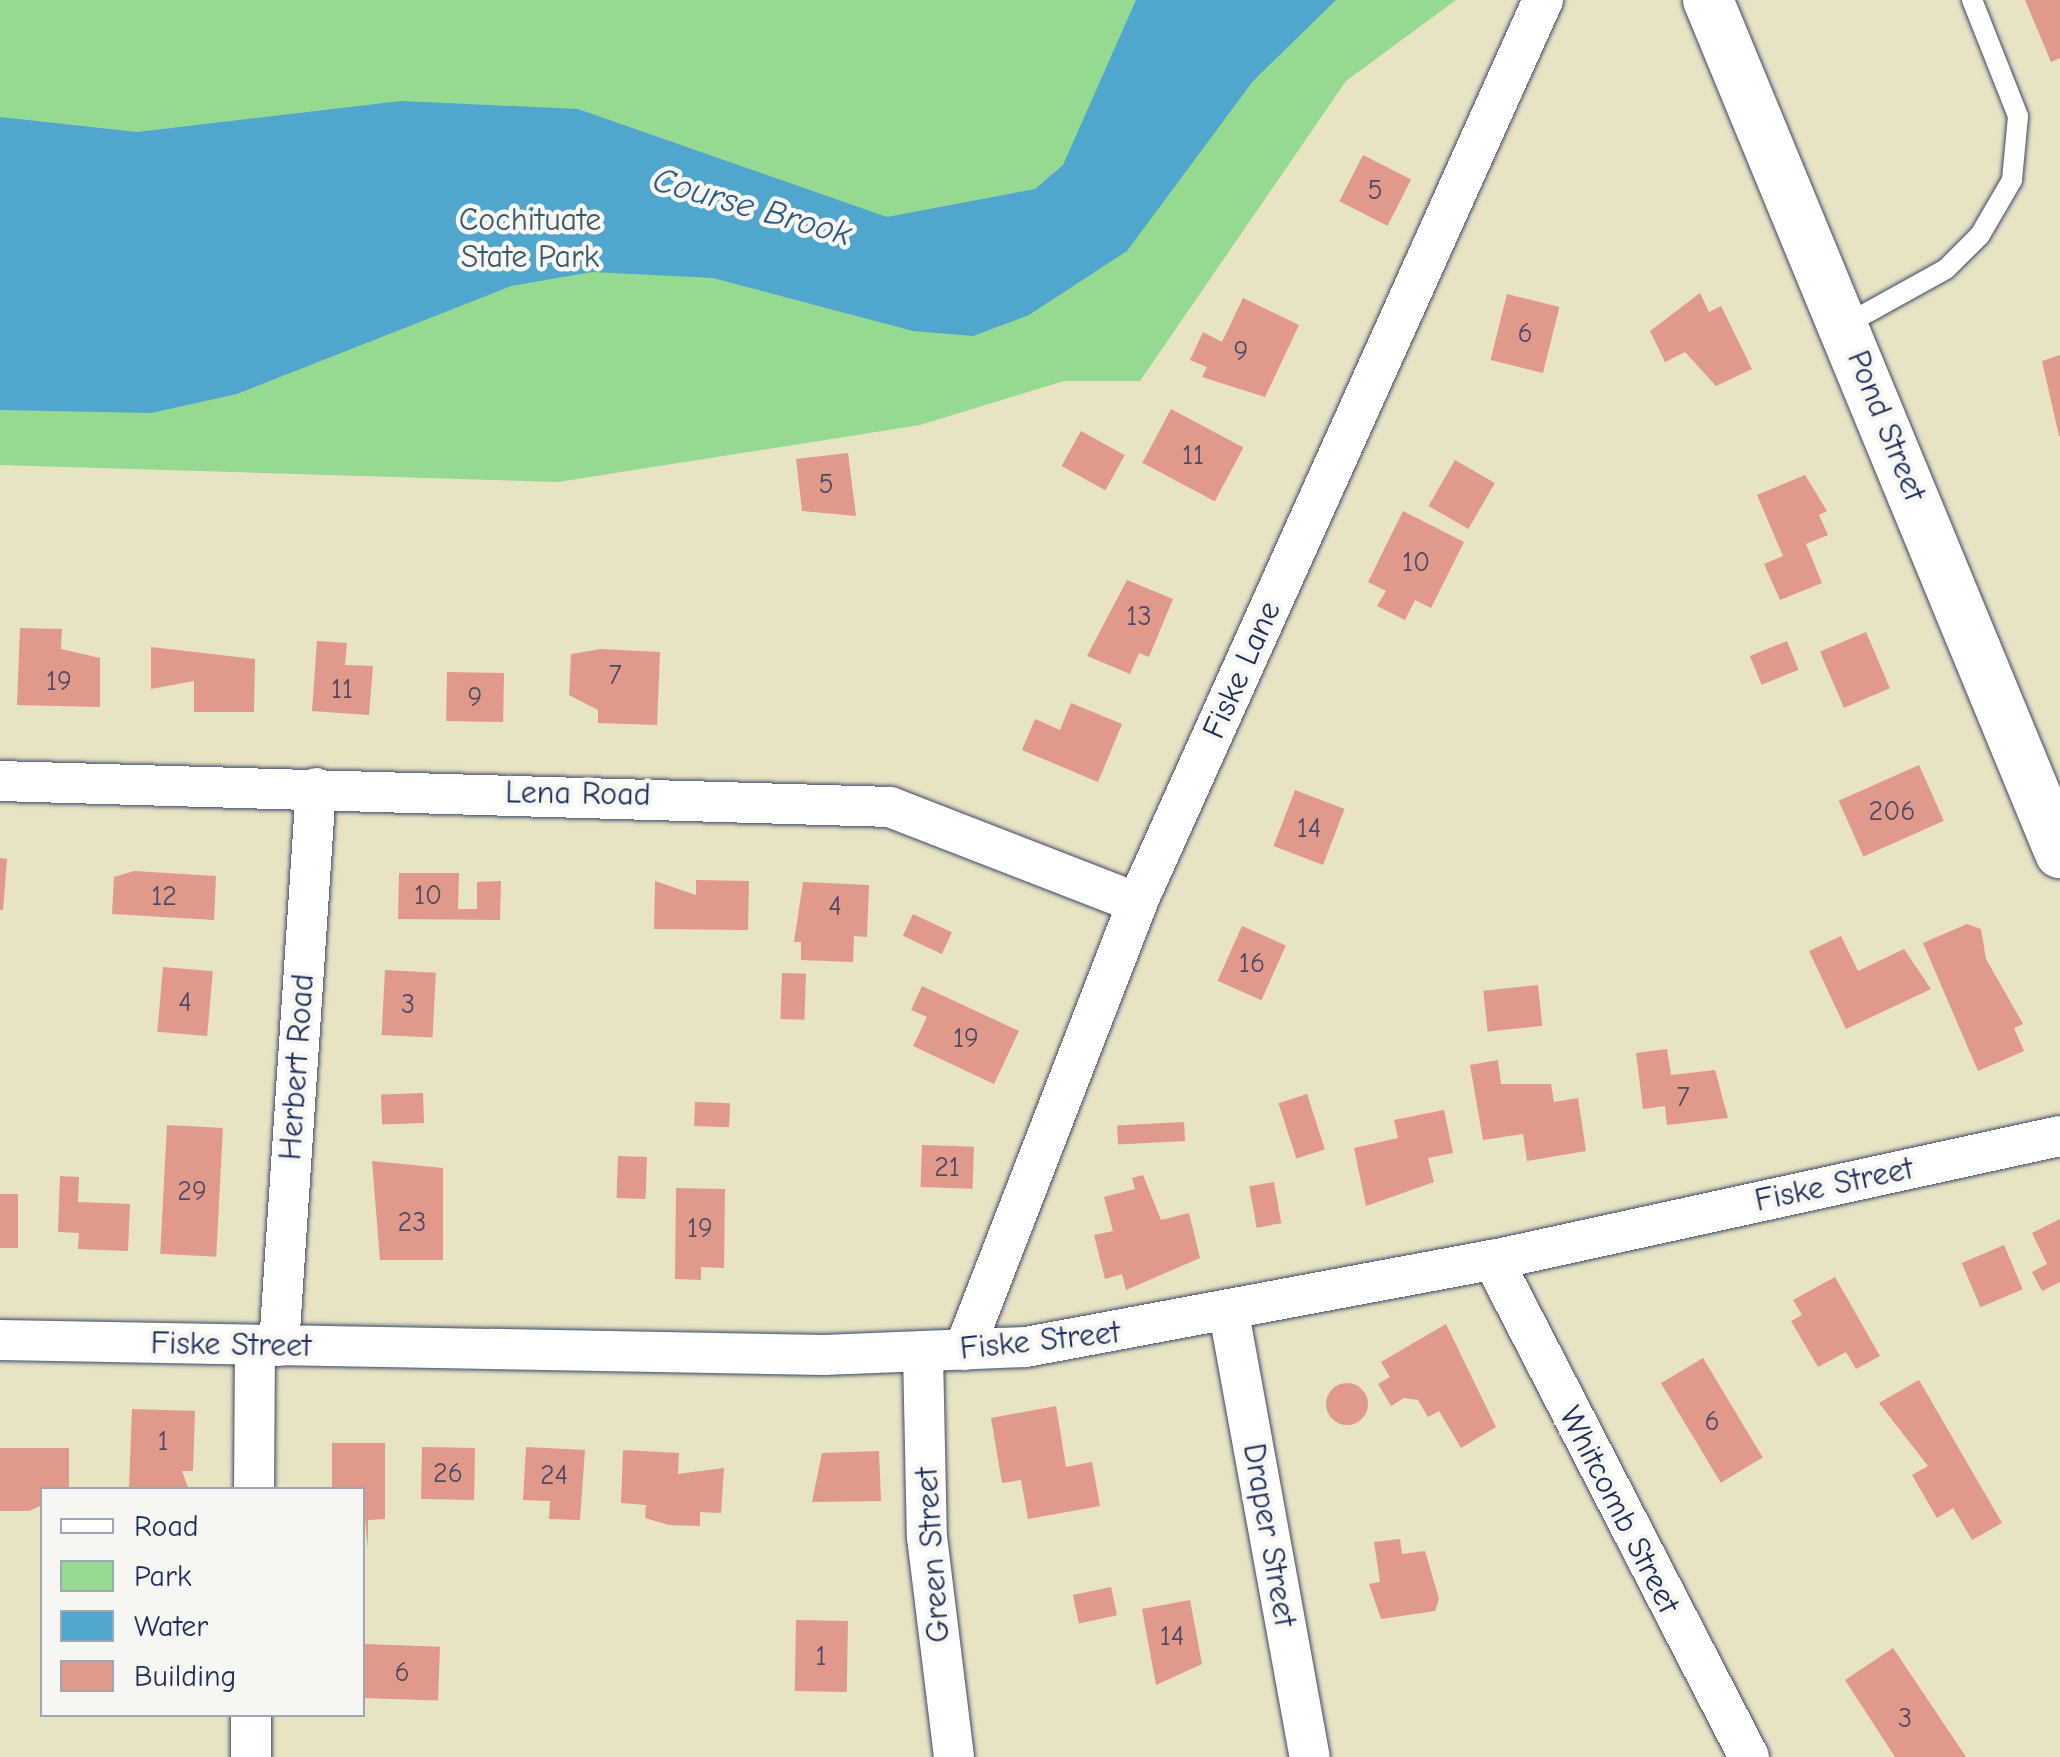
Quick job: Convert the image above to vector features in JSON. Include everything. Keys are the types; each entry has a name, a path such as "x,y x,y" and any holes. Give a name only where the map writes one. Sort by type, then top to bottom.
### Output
{"street":[{"name":"Fiske Lane","path":"964,1350 1137,903 1543,0"},
{"name":"Pond Street","path":"1708,0 2060,853"},
{"name":"Lena Road","path":"0,781 890,807 1137,903"},
{"name":"Herbert Road","path":"254,1487 316,788"},
{"name":"Fiske Street","path":"0,1340 964,1350 1228,1313 1493,1260 2060,1136"},
{"name":"Whitcomb Street","path":"1493,1260 1749,1757"},
{"name":"Draper Street","path":"1228,1313 1310,1757"},
{"name":"Green Street","path":"923,1352 928,1537 954,1757"},
{"path":"251,1757 252,1717"}],"lane":[{"path":"1845,325 1946,268 1980,235 2012,180 2018,116 1972,0"}],"green space":[{"name":"Cochituate State Park","path":"0,0 1456,0 1346,81 1140,381 1064,381 920,425 558,482 0,465"}],"water":[{"name":"Course Brook","path":"1136,0 1336,0 1253,81 1127,251 1029,315 973,336 913,331 713,278 592,272 511,286 237,394 151,413 0,410 0,117 137,132 401,101 578,109 887,217 1035,189 1063,165"}],"building":[{"path":"2025,0 2060,0 2060,58 2051,62"},
{"path":"1363,155 1411,180 1388,226 1339,201"},
{"path":"1700,293 1709,312 1721,306 1752,369 1716,386 1685,352 1665,362 1650,331"},
{"path":"1507,294 1559,307 1543,373 1491,360"},
{"path":"1243,298 1299,325 1265,397 1202,377 1207,367 1190,360 1203,332 1222,342"},
{"path":"2060,355 2060,436 2059,436 2042,361"},
{"path":"1171,409 1243,447 1215,501 1142,463"},
{"path":"1081,431 1125,455 1105,490 1062,466"},
{"path":"848,453 856,516 802,511 796,459"},
{"path":"1455,460 1495,483 1468,529 1428,506"},
{"path":"1805,475 1827,511 1819,515 1828,535 1806,544 1822,583 1780,600 1764,564 1783,556 1757,495"},
{"path":"1403,511 1464,542 1431,608 1415,600 1405,620 1377,606 1386,591 1368,582"},
{"path":"1127,580 1173,599 1149,657 1139,653 1130,674 1087,656"},
{"path":"20,628 62,629 61,649 100,658 100,707 17,705"},
{"path":"1866,632 1890,688 1844,708 1820,652"},
{"path":"317,641 347,643 345,665 373,666 369,715 312,711"},
{"path":"1787,641 1799,670 1762,685 1750,656"},
{"path":"151,647 255,659 254,712 194,712 194,681 151,689"},
{"path":"601,649 660,652 657,725 598,723 598,710 569,695 571,654"},
{"path":"447,672 504,673 503,722 446,721"},
{"path":"1071,703 1122,724 1098,782 1022,750 1035,719 1060,730"},
{"path":"1919,765 1944,821 1863,857 1839,801"},
{"path":"1295,790 1344,809 1323,865 1273,846"},
{"path":"0,858 7,859 3,910 0,910"},
{"path":"134,871 216,876 214,920 112,914 114,877"},
{"path":"399,873 459,873 458,909 477,909 477,882 501,881 500,920 398,919"},
{"path":"696,880 749,881 748,930 654,929 655,881 696,895"},
{"path":"803,882 869,885 867,937 854,936 853,962 801,960 801,942 794,942"},
{"path":"913,914 952,932 942,954 903,936"},
{"path":"1967,924 1981,929 1986,959 2023,1024 2014,1028 2024,1051 1978,1071 1923,943"},
{"path":"1242,926 1286,946 1261,1000 1218,981"},
{"path":"1841,936 1858,971 1904,949 1931,989 1846,1029 1809,951"},
{"path":"163,967 213,971 207,1036 157,1032"},
{"path":"385,970 436,973 433,1038 382,1035"},
{"path":"782,973 806,974 804,1020 780,1019"},
{"path":"1538,985 1542,1026 1488,1032 1483,991"},
{"path":"922,986 1019,1031 994,1084 913,1046 927,1017 911,1010"},
{"path":"1667,1049 1671,1075 1715,1070 1728,1118 1667,1125 1665,1106 1643,1109 1636,1053"},
{"path":"1498,1060 1501,1084 1551,1084 1554,1102 1578,1098 1586,1151 1527,1161 1523,1134 1483,1140 1470,1065"},
{"path":"423,1093 424,1123 382,1124 381,1094"},
{"path":"1307,1094 1325,1149 1296,1158 1278,1103"},
{"path":"695,1102 730,1103 729,1127 694,1126"},
{"path":"1444,1110 1453,1153 1428,1158 1434,1182 1366,1206 1354,1148 1398,1138 1394,1120"},
{"path":"1184,1122 1185,1141 1118,1144 1117,1126"},
{"path":"167,1125 223,1128 216,1257 160,1254"},
{"path":"922,1145 974,1147 973,1189 921,1187"},
{"path":"618,1156 647,1157 646,1199 617,1198"},
{"path":"372,1161 443,1168 443,1260 380,1260"},
{"path":"1143,1175 1161,1220 1189,1213 1200,1258 1126,1290 1122,1274 1105,1279 1094,1235 1113,1231 1104,1197 1135,1189 1132,1178"},
{"path":"60,1176 79,1177 78,1202 130,1204 128,1251 78,1249 79,1233 58,1232"},
{"path":"1274,1182 1281,1223 1257,1228 1249,1186"},
{"path":"676,1188 725,1189 724,1268 701,1267 701,1280 675,1279"},
{"path":"0,1194 18,1194 18,1248 0,1248"},
{"path":"2060,1219 2060,1282 2042,1291 2032,1272 2047,1264 2032,1233"},
{"path":"2004,1245 2023,1289 1980,1307 1962,1263"},
{"path":"1835,1277 1880,1356 1856,1369 1846,1352 1818,1367 1791,1321 1802,1315 1793,1300"},
{"path":"1446,1324 1496,1427 1461,1448 1439,1411 1428,1417 1418,1400 1404,1398 1391,1406 1378,1384 1390,1377 1381,1362"},
{"path":"1703,1358 1763,1457 1721,1483 1661,1383"},
{"path":"1919,1380 2002,1523 1972,1540 1953,1508 1937,1518 1912,1475 1928,1466 1879,1403"},
{"path":"1347,1383 1362,1389 1368,1404 1362,1419 1347,1425 1332,1419 1326,1404 1332,1389"},
{"path":"1056,1406 1066,1467 1092,1462 1100,1506 1028,1519 1021,1480 1002,1483 991,1418"},
{"path":"132,1409 195,1411 193,1471 182,1471 188,1487 129,1487"},
{"path":"332,1443 385,1443 385,1519 368,1520 368,1549 365,1487 332,1487"},
{"path":"422,1447 475,1448 474,1500 421,1499"},
{"path":"526,1447 585,1450 580,1520 549,1519 550,1501 523,1500"},
{"path":"0,1448 69,1448 69,1487 40,1487 40,1506 29,1511 0,1511"},
{"path":"623,1450 679,1453 678,1474 724,1468 721,1513 700,1512 700,1526 669,1525 645,1518 646,1505 621,1503"},
{"path":"879,1451 881,1501 812,1502 822,1453"},
{"path":"1400,1539 1402,1554 1425,1551 1439,1599 1435,1611 1381,1619 1369,1584 1380,1582 1374,1542"},
{"path":"1111,1587 1117,1615 1079,1623 1073,1595"},
{"path":"1190,1600 1202,1664 1156,1685 1142,1609"},
{"path":"796,1620 848,1621 847,1692 795,1691"},
{"path":"365,1644 440,1647 438,1701 365,1698"},
{"path":"1893,1648 1966,1757 1895,1757 1845,1680"}]}
